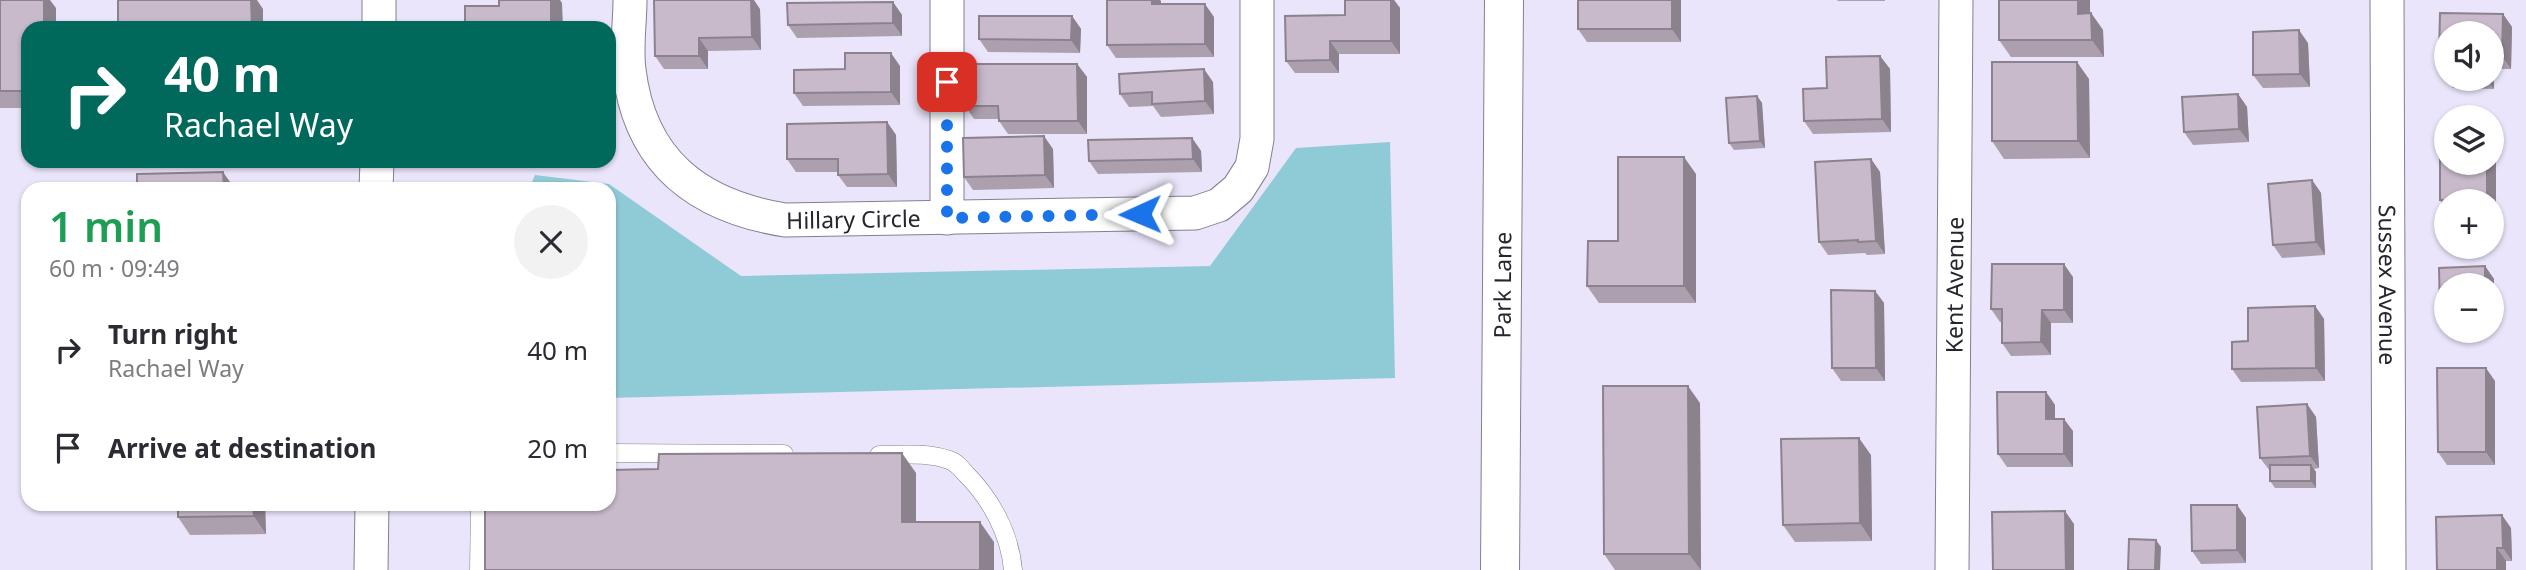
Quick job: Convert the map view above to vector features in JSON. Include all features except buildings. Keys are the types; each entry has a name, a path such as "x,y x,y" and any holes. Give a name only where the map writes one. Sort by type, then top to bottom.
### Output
{"street":[{"path":"379,0 379,21"},
{"name":"Hillary Circle","path":"630,0 628,69 640,119 652,143 669,167 689,184 735,208 785,220 1195,213 1219,205 1238,189 1252,167 1257,139 1257,0"},
{"path":"947,0 947,218"},
{"name":"Park Lane","path":"1500,570 1504,0"},
{"name":"Kent Avenue","path":"1952,570 1956,0"},
{"name":"Sussex Avenue","path":"2387,0 2389,570"},
{"path":"371,570 372,511"}],"lane":[{"path":"616,453 797,454"},
{"path":"865,454 932,455 953,461 975,483 998,516 1012,555 1013,570"},
{"path":"479,570 481,511"}],"water":[{"path":"1390,142 1395,378 616,398 616,189 741,276 1210,266 1296,148"},
{"path":"535,175 593,182 532,182"}],"route":[{"path":"947,82 947,218 1140,214"}]}
